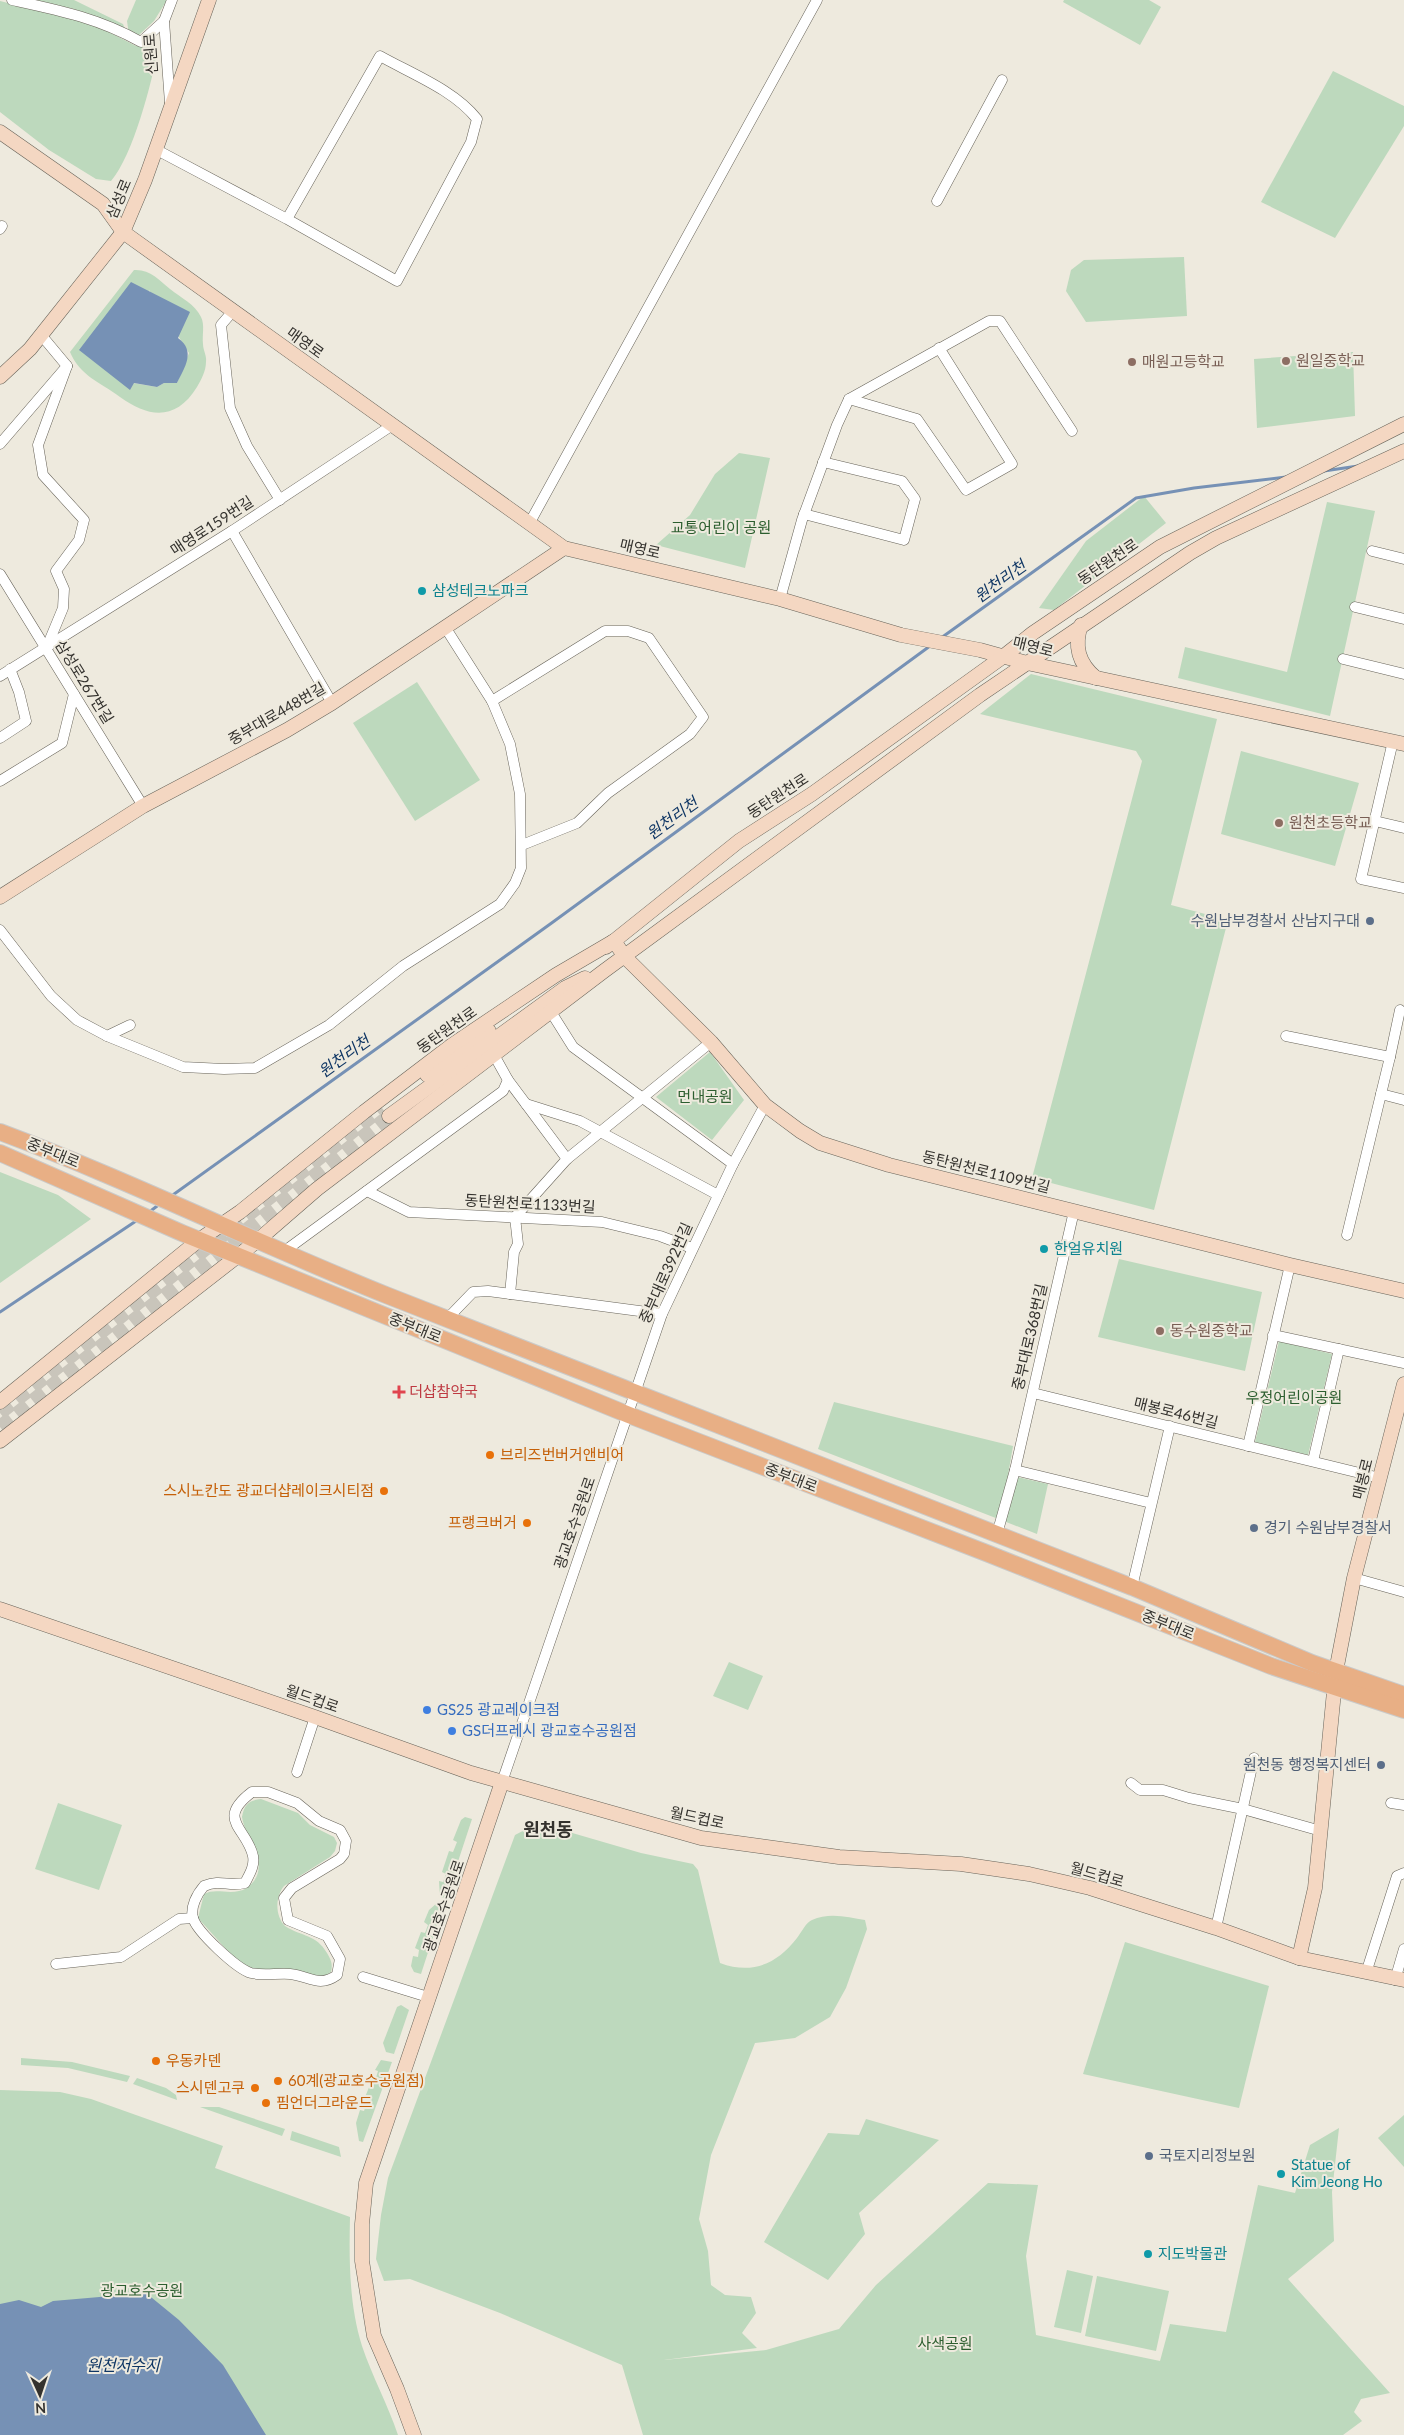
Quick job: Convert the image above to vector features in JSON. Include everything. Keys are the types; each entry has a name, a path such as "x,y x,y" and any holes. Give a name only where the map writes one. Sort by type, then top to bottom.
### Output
{"main road":[{"name":"중부대로","path":"0,1132 134,1186 282,1253 1132,1587 1336,1672 1404,1695"},
{"name":"중부대로","path":"0,1153 182,1233 629,1415 989,1554 1271,1666 1334,1689 1404,1710"},
{"path":"1271,1666 1279,1649"}],"street":[{"path":"12,0 82,15 119,30 141,42 164,21"},
{"name":"신원로","path":"170,107 164,21 172,0"},
{"name":"삼성로","path":"0,377 42,336 123,232 145,180 209,0"},
{"path":"529,524 817,0"},
{"path":"155,149 287,219 397,281 471,142 476,120 470,110 445,92 380,56 287,219"},
{"path":"937,201 1002,80"},
{"name":"매영로","path":"0,132 103,204 123,232 391,426 564,548 780,598 901,635 980,650 1027,664 1398,742 1361,878 1404,888"},
{"path":"233,311 221,325 230,408 247,446 280,500"},
{"path":"780,598 804,514 849,399 989,320 1000,321 1072,431"},
{"path":"42,336 67,366"},
{"path":"849,399 918,419 966,490 1012,464 939,348"},
{"path":"0,444 67,366"},
{"path":"46,649 63,608 64,589 56,571 79,540 84,520 43,476 38,445 67,366"},
{"name":"동탄원천로","path":"0,1402 199,1240 213,1222 452,1045 556,975 614,941 739,841 812,794 1004,656 1033,633 1160,547 1404,424"},
{"name":"매영로159번길","path":"0,676 232,531 391,426"},
{"path":"0,1441 257,1241 317,1189 494,1055 911,745 1081,625 1216,538 1404,451"},
{"path":"804,514 904,540 915,499 902,481 823,462"},
{"path":"232,531 332,703"},
{"name":"중부대로448번길","path":"0,897 143,806 286,730 332,703 564,548"},
{"path":"1372,551 1404,559"},
{"name":"삼성로267번길","path":"0,574 143,806"},
{"path":"1356,607 1404,619"},
{"path":"1081,625 1077,642 1079,657 1088,671 1096,678"},
{"path":"0,930 51,996 77,1020 107,1036 183,1067 255,1068 329,1024 403,966 500,904 515,883 522,868 520,794 510,744 492,701 445,627"},
{"path":"492,701 605,631 628,632 649,638 703,717 690,734 608,793 577,823 522,845"},
{"path":"1343,659 1404,674"},
{"path":"0,738 26,721 19,692 10,669"},
{"path":"0,781 62,743 74,694"},
{"path":"1376,821 1404,828"},
{"path":"614,941 386,1112 565,988 625,957"},
{"name":"동탄원천로1109번길","path":"614,941 625,957 711,1042 765,1104 800,1131 820,1143 889,1165 1290,1265 1404,1291"},
{"path":"1347,1235 1400,1010"},
{"path":"551,1012 574,1047 733,1164"},
{"path":"107,1036 130,1025"},
{"path":"1286,1036 1390,1056"},
{"path":"510,1294 514,1252 518,1244 515,1217 567,1159 711,1042"},
{"path":"494,1055 508,1080 567,1159"},
{"path":"282,1253 503,1091 508,1080"},
{"path":"1381,1094 1404,1100"},
{"path":"526,1104 580,1121 718,1195"},
{"name":"중부대로392번길","path":"636,1393 662,1314 733,1164 765,1104"},
{"name":"동탄원천로1133번길","path":"368,1190 409,1212 602,1222 660,1236 692,1248"},
{"name":"중부대로368번길","path":"997,1534 1015,1470 1074,1210"},
{"path":"1248,1446 1290,1265"},
{"name":"중부대로","path":"448,1319 473,1292 510,1294 662,1314"},
{"path":"1273,1335 1404,1363"},
{"path":"1313,1461 1339,1349"},
{"name":"매봉로","path":"1299,1958 1315,1888 1336,1672 1354,1578 1404,1384"},
{"name":"광교호수공원로","path":"414,2435 374,2336 362,2261 362,2224 366,2183 636,1393"},
{"name":"매봉로46번길","path":"1033,1393 1380,1478"},
{"path":"1132,1587 1170,1426"},
{"path":"1015,1470 1151,1503"},
{"path":"1354,1578 1404,1592"},
{"name":"월드컵로","path":"0,1609 502,1782 701,1838 839,1857 961,1864 1030,1874 1090,1888 1216,1928 1299,1958 1399,1980"},
{"path":"297,1772 315,1717"},
{"path":"1216,1928 1254,1758"},
{"path":"1130,1784 1140,1790 1163,1790 1189,1798 1243,1809 1321,1832"},
{"path":"252,1792 268,1792 297,1802 319,1821 340,1830 346,1841 344,1854 340,1859 292,1888 284,1898 288,1920 327,1936 340,1959 337,1976 328,1982 318,1982 290,1974 251,1973 238,1968 193,1918 193,1908 204,1886 217,1881 234,1886 245,1883 252,1870 253,1856 236,1826 234,1815 240,1802 252,1792"},
{"path":"1391,1803 1404,1805"},
{"path":"1366,1973 1397,1876 1404,1872"},
{"path":"56,1964 122,1957 179,1919 193,1918"},
{"path":"1399,1980 1404,1949"},
{"path":"363,1977 428,1997"}],"green space":[{"path":"32,0 74,0 123,24 125,29 74,9"},
{"path":"136,0 167,0 154,21 138,36 129,35 127,21"},
{"path":"1064,0 1149,0 1161,7 1140,45 1063,2"},
{"path":"0,1 73,19 105,30 136,46 152,42 158,49 146,99 134,137 119,170 111,181 96,179 49,150 0,112"},
{"path":"1333,71 1404,106 1404,126 1335,238 1261,202"},
{"path":"1184,257 1187,316 1086,322 1066,291 1071,270 1084,260"},
{"path":"134,270 140,270 154,276 198,312 203,323 206,365 197,387 189,398 171,411 162,413 141,409 91,378 79,367 70,352","holes":["149,290 189,353 177,383 164,383 157,387 133,383 130,389"]},
{"path":"1353,352 1355,416 1257,428 1254,359"},
{"name":"교통어린이 공원","path":"739,453 770,458 745,568 656,545 690,515 715,474"},
{"path":"1144,496 1166,523 1054,610 1039,608 1086,541"},
{"path":"1327,502 1375,511 1330,716 1178,678 1185,647 1287,672"},
{"path":"1031,674 1217,719 1171,905 1228,920 1154,1210 1032,1178 1142,761 1136,751 980,714"},
{"path":"417,682 480,780 415,821 353,723"},
{"path":"1241,751 1359,783 1335,866 1221,834"},
{"name":"먼내공원","path":"710,1052 744,1100 712,1140 656,1097"},
{"path":"0,1172 58,1195 91,1219 0,1283"},
{"path":"1119,1259 1262,1292 1245,1371 1098,1337"},
{"name":"우정어린이공원","path":"1279,1341 1332,1354 1308,1455 1255,1442"},
{"path":"834,1402 1013,1446 1008,1475 1048,1484 1037,1534 818,1449"},
{"path":"729,1662 763,1676 748,1710 713,1696"},
{"path":"261,1799 298,1813 310,1825 334,1837 337,1843 335,1851 330,1857 284,1886 279,1895 277,1906 279,1917 285,1926 318,1942 327,1953 332,1969 331,1972 322,1978 252,1969 234,1958 198,1918 204,1894 212,1891 235,1892 242,1890 249,1886 256,1878 258,1861 256,1852 242,1817 244,1809 248,1804"},
{"path":"58,1803 122,1825 99,1890 35,1869"},
{"path":"465,1817 472,1819 446,1898 440,1897 439,1881 443,1882 446,1874 442,1872 449,1851 453,1852 457,1842 453,1840 461,1820"},
{"name":"사색공원","path":"538,1823 641,1853 693,1864 698,1870 720,1963 743,1968 763,1965 781,1955 808,1923 818,1918 838,1916 865,1920 867,1929 846,1988 830,2017 795,2038 755,2043 711,2155 699,2219 708,2251 711,2285 725,2295 751,2297 756,2313 742,2333 757,2348 664,2360 766,2350 839,2329 876,2285 988,2183 1038,2185 1026,2256 1036,2335 1160,2361 1170,2324 1226,2332 1258,2185 1295,2193 1310,2145 1339,2128 1332,2192 1334,2241 1288,2279 1390,2393 1361,2399 1354,2412 1362,2421 1343,2435 643,2435 622,2365 500,2313 410,2279 384,2281 376,2259 381,2215 388,2178 515,1835"},
{"path":"437,1903 444,1903 421,1974 414,1972 411,1966 413,1956 418,1957 419,1950 415,1948 421,1932 425,1933 428,1925 424,1922 429,1910"},
{"path":"1125,1942 1269,1986 1239,2108 1083,2074"},
{"path":"401,2005 409,2010 394,2054 386,2052 383,2043 397,2007"},
{"path":"21,2058 72,2062 130,2076 127,2082 68,2068 21,2065"},
{"path":"381,2060 392,2062 363,2142 359,2141 356,2123 360,2110 364,2111 366,2105 363,2102 372,2080 375,2081 378,2071 375,2070"},
{"path":"137,2078 166,2088 176,2095 177,2100 133,2084"},
{"name":"광교호수공원","path":"0,2090 60,2092 91,2099 223,2146 215,2168 350,2217 351,2282 354,2314 366,2357 398,2435 0,2435"},
{"path":"200,2107 219,2107 285,2129 282,2136"},
{"path":"1404,2115 1404,2167 1378,2138"},
{"path":"866,2119 939,2140 859,2213 865,2234 828,2280 764,2242 828,2133 859,2135"},
{"path":"292,2131 339,2147 341,2157 290,2140"},
{"path":"1067,2270 1093,2276 1081,2333 1054,2327"},
{"path":"1097,2276 1169,2291 1156,2351 1085,2336"}],"water":[{"path":"131,282 190,312 178,338 187,348 188,354 186,365 177,383 164,383 157,387 134,383 130,390 79,350"},
{"name":"원천저수지","path":"146,2293 179,2320 223,2365 266,2435 0,2435 0,2304 19,2300 41,2307 53,2301"}],"waterway":[{"name":"원천리천","path":"1324,471 1358,466"},
{"name":"원천리천","path":"941,638 1136,498 1194,488 1286,477"},
{"name":"원천리천","path":"170,1197 553,922 930,646"},
{"name":"원천리천","path":"148,1213 161,1203"},
{"name":"원천리천","path":"0,1312 139,1219"}],"tunnel":[{"path":"0,1413 382,1108"},
{"path":"0,1427 389,1116"}],"place":[{"name":"원일중학교","path":"1286,361"},
{"name":"매원고등학교","path":"1132,362"},
{"name":"삼성테크노파크","path":"422,591"},
{"name":"원천초등학교","path":"1279,823"},
{"name":"수원남부경찰서 산남지구대","path":"1370,921"},
{"name":"한얼유치원","path":"1044,1249"},
{"name":"동수원중학교","path":"1160,1331"},
{"name":"더샵참약국","path":"399,1392"},
{"name":"브리즈번버거앤비어","path":"490,1455"},
{"name":"스시노칸도 광교더샵레이크시티점","path":"384,1491"},
{"name":"프랭크버거","path":"527,1523"},
{"name":"경기 수원남부경찰서","path":"1254,1528"},
{"name":"GS25 광교레이크점","path":"427,1710"},
{"name":"GS더프레시 광교호수공원점","path":"452,1731"},
{"name":"원천동 행정복지센터","path":"1381,1765"},
{"name":"우동카덴","path":"156,2061"},
{"name":"60계(광교호수공원점)","path":"278,2081"},
{"name":"스시덴고쿠","path":"255,2088"},
{"name":"핌언더그라운드","path":"266,2103"},
{"name":"국토지리정보원","path":"1149,2156"},
{"name":"Statue of Kim Jeong Ho","path":"1281,2174"},
{"name":"지도박물관","path":"1148,2254"}],"district":[{"name":"원천동","path":"548,1830"}]}
